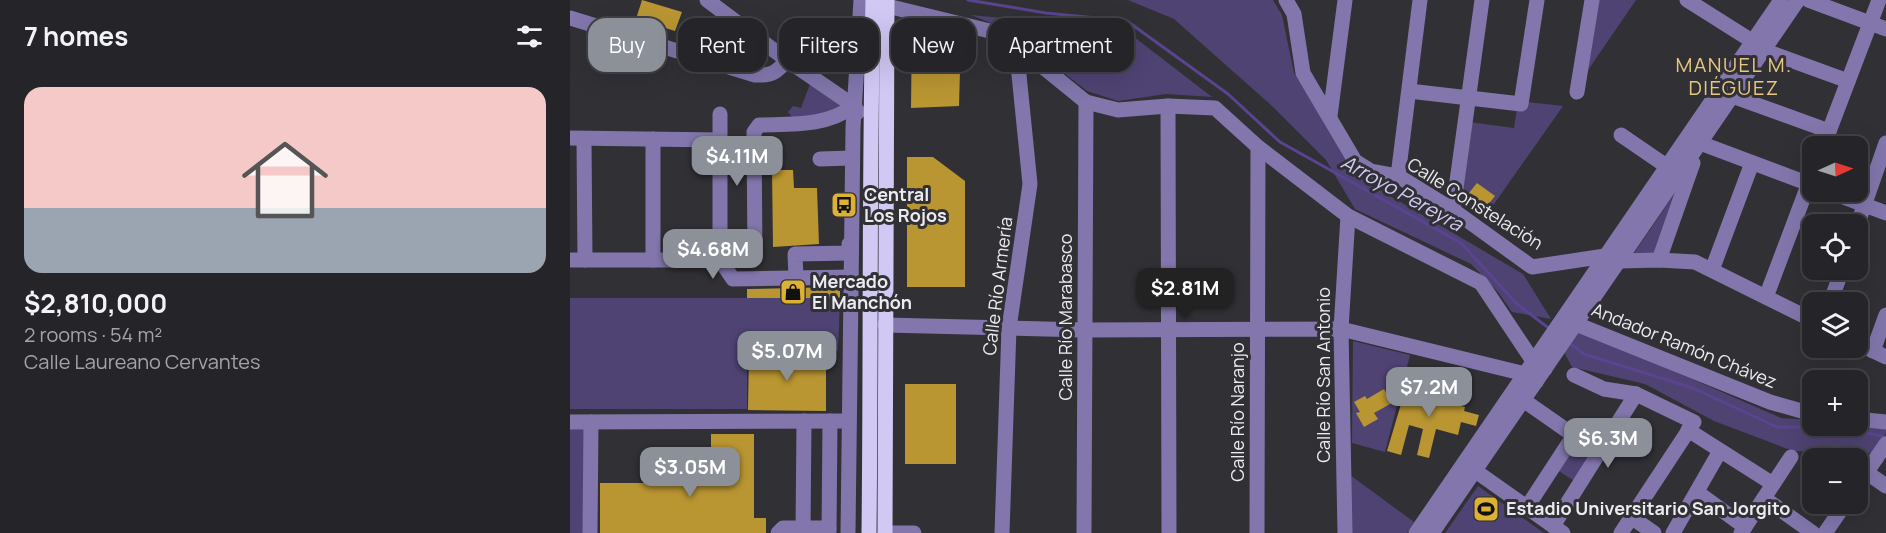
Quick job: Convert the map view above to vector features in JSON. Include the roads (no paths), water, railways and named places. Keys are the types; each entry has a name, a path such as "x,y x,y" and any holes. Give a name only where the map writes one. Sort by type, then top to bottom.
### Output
{"main road":[{"path":"881,1 886,127 885,533"},
{"path":"869,533 870,128 881,1"}],"street":[{"path":"707,0 779,54"},
{"path":"848,533 846,277 851,252 850,158 861,0"},
{"name":"Calle Constelación","path":"1286,0 1294,14 1304,73 1355,161 1371,171 1398,176 1453,210 1532,267 1612,259 1695,261 1802,315"},
{"path":"1330,116 1345,0"},
{"path":"1398,176 1420,0"},
{"path":"1453,210 1482,0"},
{"path":"1408,91 1521,104 1537,0"},
{"path":"1577,92 1592,0"},
{"path":"1687,0 1708,5 1758,45 1848,81"},
{"path":"1659,260 1693,140 1732,96 1781,0"},
{"path":"1432,533 1470,467 1551,348 1570,324 1758,45 1798,0"},
{"path":"1808,0 1886,29"},
{"path":"1827,136 1879,0"},
{"path":"881,1 988,30"},
{"path":"570,18 755,75 769,76 779,70"},
{"path":"804,72 854,106 870,128"},
{"name":"Calle Río Armería","path":"1002,533 1008,328 1030,184 1019,72"},
{"path":"1049,72 1086,102 1118,110 1168,106 1215,108 1258,147 1348,216 1481,283 1535,372"},
{"path":"1732,96 1829,131"},
{"name":"Calle Río Marabasco","path":"1084,533 1086,102"},
{"path":"755,256 754,132 759,125 817,123 831,120 854,106"},
{"path":"1168,106 1169,533"},
{"path":"720,114 720,260 732,279 846,277"},
{"path":"754,132 886,127"},
{"path":"1621,135 1673,170"},
{"path":"720,140 577,139 578,260 720,260"},
{"path":"653,139 653,260"},
{"path":"1693,140 1802,179"},
{"path":"1861,214 1886,143"},
{"name":"Calle Río Naranjo","path":"1257,533 1258,147"},
{"path":"820,159 850,158"},
{"path":"1712,270 1752,163"},
{"path":"1766,297 1803,202"},
{"path":"1856,202 1886,213"},
{"name":"Calle Río San Antonio","path":"1345,533 1341,329 1348,216"},
{"path":"796,278 795,254 851,252"},
{"path":"1879,354 1886,315"},
{"name":"Andador Ramón Chávez","path":"1570,324 1770,402 1802,411"},
{"path":"885,325 1085,330 1341,329 1535,372"},
{"path":"1416,533 1523,400 1535,372"},
{"path":"1574,375 1604,389 1636,394 1691,426 1720,451 1773,484"},
{"path":"1470,467 1558,529 1599,453 1636,394"},
{"path":"1523,400 1599,453"},
{"path":"1868,420 1886,422"},
{"path":"803,530 804,421"},
{"path":"778,533 783,528 829,530 830,421"},
{"path":"570,422 848,421"},
{"path":"590,533 591,422"},
{"path":"1621,533 1691,426"},
{"path":"1527,507 1574,435"},
{"path":"1868,469 1885,445"},
{"path":"1673,533 1720,451"},
{"path":"1696,492 1743,530 1791,457"},
{"path":"1868,473 1886,486"},
{"path":"1764,498 1813,533"},
{"path":"1825,533 1838,514"},
{"path":"1631,517 1654,533"},
{"path":"885,533 914,533"}],"waterway":[{"name":"Arroyo Pereyra","path":"968,0 1046,13 1127,21 1228,94 1280,142 1461,243 1517,304 1550,329"},
{"name":"Arroyo Pereyra","path":"1568,342 1584,354 1693,388 1777,427 1840,427 1886,437"}],"place":[{"name":"Central Los Rojos","path":"844,205"},
{"name":"Mercado El Manchón","path":"793,292"},
{"name":"Estadio Universitario San Jorgito","path":"1486,509"}],"district":[{"name":"MANUEL M. DIÉGUEZ","path":"1734,76"}]}
